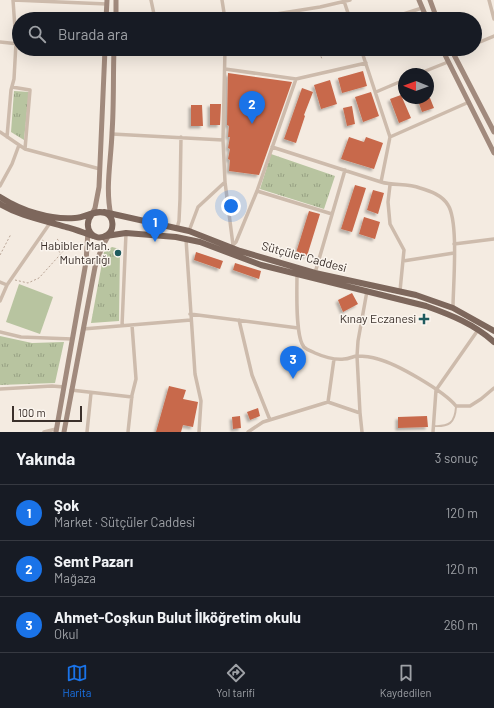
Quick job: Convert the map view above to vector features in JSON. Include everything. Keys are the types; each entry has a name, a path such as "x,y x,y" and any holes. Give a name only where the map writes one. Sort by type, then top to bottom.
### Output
{"main road":[{"path":"0,198 13,205 45,215 66,219 83,217 96,212 104,212 112,221 112,229 108,235 98,238 90,233 50,223 10,210 0,204"},
{"name":"Sütçüler Caddesi","path":"104,212 189,231 314,273 400,290 453,308 494,331"},
{"path":"90,233 88,221 92,214"},
{"name":"Sütçüler Caddesi","path":"108,235 126,233 176,237 200,242 261,265 426,306 450,315 478,330 494,342"}],"street":[{"path":"14,12 13,0 107,2 106,12"},
{"path":"116,0 116,12"},
{"path":"151,0 154,12"},
{"path":"223,0 224,12"},
{"path":"288,12 350,0"},
{"path":"419,0 424,12"},
{"path":"430,0 434,12"},
{"path":"489,0 494,19"},
{"path":"344,1 348,12"},
{"path":"410,12 422,8"},
{"path":"482,41 494,36"},
{"path":"0,42 12,43"},
{"path":"7,137 17,56"},
{"path":"92,214 97,200 100,169 105,56"},
{"path":"112,221 108,197 108,170 112,134 114,56"},
{"path":"225,56 223,140 225,182 232,246"},
{"path":"364,56 390,137 381,182"},
{"path":"445,56 494,153"},
{"path":"455,56 494,132"},
{"path":"433,68 448,62"},
{"path":"225,69 296,80 366,63"},
{"path":"232,246 236,242 257,191 296,80"},
{"path":"376,92 398,83"},
{"path":"12,87 30,90 25,148"},
{"path":"390,137 469,102"},
{"path":"0,132 25,148 100,169"},
{"path":"101,133 223,140"},
{"path":"177,228 179,221 180,199 180,137"},
{"path":"0,186 12,164 19,145"},
{"path":"272,147 390,185 412,185 434,193 446,201 453,216 453,308"},
{"path":"314,273 345,170"},
{"path":"189,231 198,207 225,182"},
{"path":"390,185 388,202 390,224 404,250 400,290"},
{"path":"257,191 332,214"},
{"path":"0,301 7,285 50,223"},
{"path":"44,432 56,431 90,233"},
{"path":"122,326 126,233"},
{"path":"64,432 95,267 108,235"},
{"path":"186,239 195,374 201,401 199,432"},
{"path":"454,244 494,240"},
{"path":"403,261 454,253"},
{"path":"297,275 296,303 298,328 301,343 305,348 322,357 345,360 357,356 377,359 394,365 446,396 456,406 470,406 481,400 494,388"},
{"path":"0,282 7,285"},
{"path":"362,432 357,356 361,322 367,292"},
{"path":"190,314 298,328"},
{"path":"83,329 191,320"},
{"path":"239,320 252,375 270,420"},
{"path":"128,432 132,397 136,379 132,325"},
{"path":"433,432 436,390 478,330"},
{"path":"0,332 21,337 72,339"},
{"path":"328,402 334,359"},
{"path":"0,389 52,386 64,387"},
{"path":"71,390 132,397"},
{"path":"87,432 91,392"},
{"path":"248,432 263,422 328,402 360,413"}],"lane":[{"path":"433,426 444,426 450,424 453,420 456,406"}],"path":[{"path":"320,7 320,12"},
{"path":"0,255 11,234"},
{"path":"40,238 61,254"},
{"path":"57,239 67,247 87,250"},
{"path":"12,279 28,283 39,278 67,247"}],"green space":[{"path":"14,91 29,92 24,140 11,132"},
{"path":"271,154 335,176 324,209 260,189"},
{"path":"112,247 120,249 119,321 91,323 104,252"},
{"path":"19,284 53,297 40,334 6,322"},
{"path":"0,336 32,343 64,342 55,383 0,385"}],"building":[{"path":"363,71 367,86 342,93 338,78"},
{"path":"228,73 292,82 259,175 229,171 230,160 228,159 230,149 228,148 230,137 228,137 229,126 227,125"},
{"path":"330,80 337,104 321,109 314,85"},
{"path":"302,88 313,92 304,115 305,116 296,143 284,139"},
{"path":"371,92 379,116 363,122 355,97"},
{"path":"398,96 398,104 405,104 411,118 399,123 390,99"},
{"path":"210,104 221,104 220,125 210,125"},
{"path":"419,104 432,104 434,108 422,112"},
{"path":"191,105 202,105 203,126 191,126"},
{"path":"352,106 355,124 347,126 343,108"},
{"path":"349,137 364,142 366,137 383,143 374,169 341,159"},
{"path":"355,185 366,188 352,232 341,229"},
{"path":"373,190 384,193 378,214 367,210"},
{"path":"309,211 320,214 307,256 296,253"},
{"path":"364,217 380,222 375,239 359,234"},
{"path":"196,252 223,261 220,269 194,260"},
{"path":"235,263 261,271 259,279 233,270"},
{"path":"352,293 358,304 343,312 338,300"},
{"path":"169,386 186,390 183,399 198,402 193,427 183,425 181,432 156,432"},
{"path":"258,408 260,416 250,420 247,412"},
{"path":"240,416 241,428 233,429 232,417"},
{"path":"427,416 428,427 398,428 398,417"}],"place":[{"name":"Semt Pazarı","path":"252,124"},
{"name":"Şok","path":"155,242"},
{"name":"Habibler Mah. Muhtarlığı","path":"118,253"},
{"name":"Kınay Eczanesi","path":"424,319"},
{"name":"Ahmet-Coşkun Bulut İlköğretim okulu","path":"293,379"}]}
